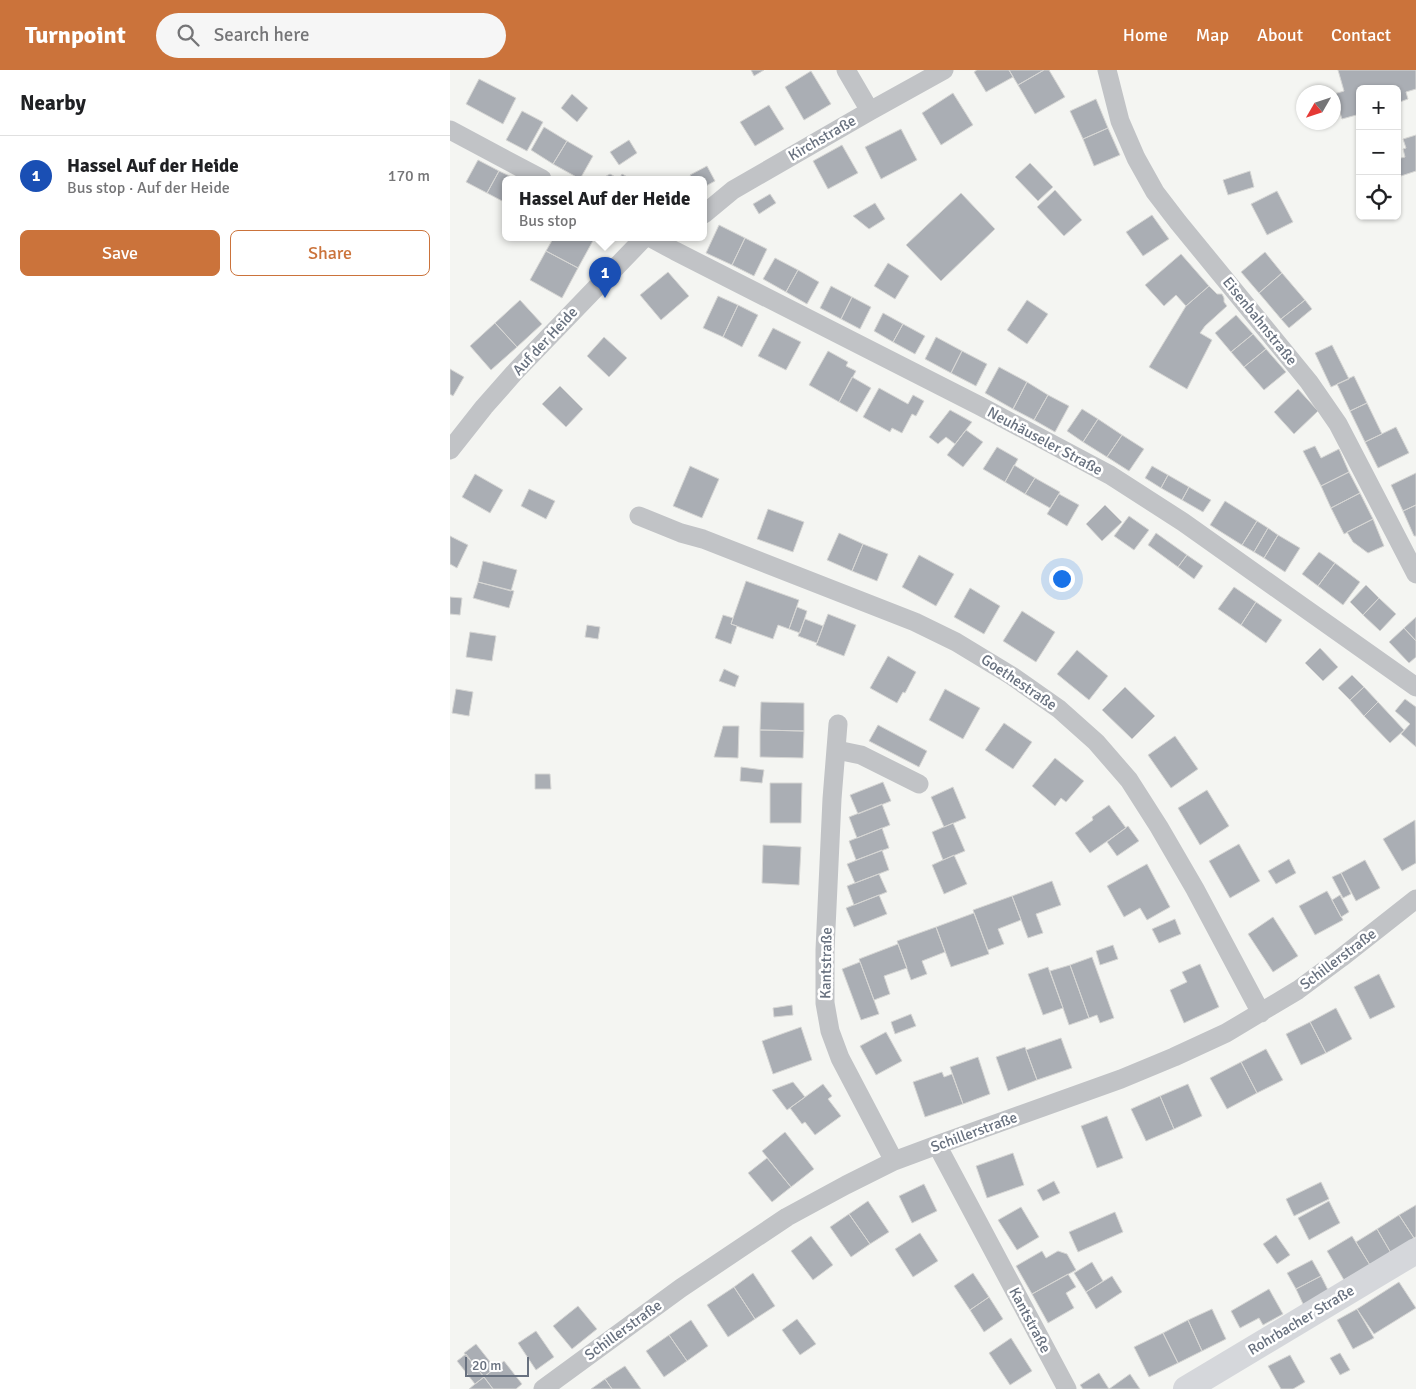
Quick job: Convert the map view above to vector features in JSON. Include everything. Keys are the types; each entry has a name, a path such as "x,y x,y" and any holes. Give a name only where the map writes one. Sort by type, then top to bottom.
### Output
{"street":[{"path":"846,70 870,111"},
{"name":"Kirchstraße","path":"707,212 733,190 944,70"},
{"name":"Eisenbahnstraße","path":"1107,70 1120,120 1136,158 1155,192 1314,389 1338,424 1416,574"},
{"path":"450,130 536,176"},
{"name":"Auf der Heide","path":"452,444 514,373 641,241"},
{"name":"Neuhäuseler Straße","path":"666,241 679,244 1110,475 1183,522 1416,687"},
{"name":"Goethestraße","path":"639,516 915,622 956,642 1012,676 1059,709 1096,742 1130,780 1195,890 1261,1013"},
{"name":"Kantstraße","path":"838,724 831,818 825,1003 830,1031 840,1058 894,1161"},
{"path":"836,750 860,755 920,784"},
{"name":"Schillerstraße","path":"544,1389 633,1323 787,1216 894,1161 1122,1079 1226,1033 1298,990 1416,899"},
{"name":"Kantstraße","path":"937,1145 1067,1389"},
{"name":"Rohrbacher Straße","path":"1200,1385 1416,1251"}],"building":[{"path":"751,70 764,70 754,76"},
{"path":"977,70 1009,70 1013,77 986,92 974,72"},
{"path":"1009,70 1044,70 1018,85"},
{"path":"1044,70 1049,70 1065,97 1035,114 1018,85"},
{"path":"1338,70 1416,70 1416,89 1406,92 1408,99 1401,102 1401,85 1356,85 1356,115 1342,119 1341,92 1344,91"},
{"path":"811,71 831,104 804,120 785,87"},
{"path":"479,79 516,98 503,124 466,104"},
{"path":"953,93 973,125 941,145 922,113"},
{"path":"572,94 588,108 577,122 561,108"},
{"path":"1096,99 1108,128 1083,139 1070,111"},
{"path":"769,105 784,129 755,146 740,122"},
{"path":"522,111 543,122 527,151 506,140"},
{"path":"544,127 567,141 553,164 531,150"},
{"path":"1108,128 1120,155 1094,166 1083,139"},
{"path":"901,129 917,160 881,179 865,147"},
{"path":"1416,135 1416,171 1401,176 1401,158 1405,157 1403,149 1406,148 1403,139"},
{"path":"629,140 637,153 619,165 610,152"},
{"path":"567,141 593,156 582,176 575,176 553,164"},
{"path":"842,145 858,173 828,189 813,161"},
{"path":"478,160 499,171 487,193 466,182"},
{"path":"1030,163 1053,187 1038,201 1015,177"},
{"path":"707,166 715,181 707,185 707,176 690,175"},
{"path":"499,171 510,176 502,176 502,201 487,193"},
{"path":"1250,171 1254,187 1228,195 1223,180"},
{"path":"1055,190 1082,220 1064,236 1037,207"},
{"path":"1277,191 1293,222 1267,235 1251,204"},
{"path":"961,193 995,229 941,281 906,245"},
{"path":"770,194 776,203 759,214 753,204"},
{"path":"875,203 885,219 869,229 853,216"},
{"path":"1152,215 1169,239 1143,256 1126,232"},
{"path":"719,225 745,238 732,265 706,253"},
{"path":"745,238 767,249 754,276 732,265"},
{"path":"552,241 593,241 578,268 546,251"},
{"path":"546,251 578,268 562,298 530,280"},
{"path":"1265,252 1282,273 1259,293 1241,272"},
{"path":"1181,254 1209,286 1186,306 1176,295 1164,306 1145,285"},
{"path":"775,258 798,270 786,292 763,279"},
{"path":"888,263 909,276 895,299 874,286"},
{"path":"798,270 819,282 807,304 786,292"},
{"path":"668,272 689,296 661,320 640,295"},
{"path":"1282,273 1305,300 1281,319 1259,293"},
{"path":"831,286 852,297 841,319 820,308"},
{"path":"1209,286 1217,294 1222,294 1227,306 1200,333 1212,340 1187,389 1149,367 1186,306"},
{"path":"718,296 738,305 723,337 703,328"},
{"path":"852,297 871,307 860,329 841,319"},
{"path":"520,300 542,324 517,347 495,323"},
{"path":"1027,300 1048,314 1027,344 1007,330"},
{"path":"1305,300 1312,309 1289,328 1281,319"},
{"path":"738,305 758,315 742,347 723,337"},
{"path":"883,313 903,324 893,342 874,331"},
{"path":"1236,315 1253,334 1231,352 1215,333"},
{"path":"495,323 517,347 491,370 470,346"},
{"path":"903,324 925,336 915,354 893,342"},
{"path":"773,328 801,342 786,370 758,356"},
{"path":"1253,334 1266,349 1244,367 1231,352"},
{"path":"604,337 627,358 609,377 587,356"},
{"path":"936,337 962,351 951,373 925,359"},
{"path":"1332,345 1349,379 1331,387 1315,353"},
{"path":"1266,349 1286,372 1264,390 1244,367"},
{"path":"828,351 848,362 846,366 856,371 839,402 809,385"},
{"path":"962,351 987,364 976,386 951,373"},
{"path":"999,367 1027,382 1013,409 985,393"},
{"path":"450,369 464,377 453,396 450,394"},
{"path":"1354,376 1367,403 1350,411 1337,384"},
{"path":"852,377 871,388 857,412 839,402"},
{"path":"1027,382 1048,395 1034,420 1013,409"},
{"path":"560,386 583,409 566,427 542,404"},
{"path":"879,388 908,404 913,395 924,401 916,416 912,414 902,433 892,428 890,432 863,417"},
{"path":"1298,389 1318,411 1294,434 1274,412"},
{"path":"1048,395 1069,406 1055,432 1034,420"},
{"path":"1367,403 1382,434 1365,442 1350,411"},
{"path":"1082,409 1098,419 1083,442 1067,431"},
{"path":"950,410 972,422 955,444 946,437 938,444 929,437"},
{"path":"1098,419 1122,435 1107,457 1083,442"},
{"path":"1396,427 1409,453 1378,468 1365,442"},
{"path":"966,430 983,442 963,467 947,455"},
{"path":"1122,435 1144,449 1129,471 1107,457"},
{"path":"1315,446 1321,458 1339,449 1349,472 1321,486 1303,451"},
{"path":"997,447 1018,459 1005,482 983,469"},
{"path":"1014,465 1035,478 1025,494 1005,482"},
{"path":"690,466 719,479 702,518 673,506"},
{"path":"1152,466 1168,475 1161,488 1145,478"},
{"path":"1349,472 1360,493 1331,508 1321,486"},
{"path":"1416,473 1416,505 1403,511 1391,485"},
{"path":"475,474 503,490 490,513 462,497"},
{"path":"1168,475 1189,487 1182,500 1161,488"},
{"path":"1035,478 1060,492 1050,508 1025,494"},
{"path":"1189,487 1211,500 1203,512 1182,500"},
{"path":"529,489 555,501 546,519 521,506"},
{"path":"1360,493 1373,519 1344,534 1331,508"},
{"path":"1059,494 1079,505 1067,526 1047,514"},
{"path":"1225,501 1257,521 1242,545 1210,525"},
{"path":"1105,505 1122,522 1102,541 1086,524"},
{"path":"1416,505 1416,536 1414,536 1403,511"},
{"path":"768,509 804,522 793,552 757,539"},
{"path":"1129,516 1149,530 1134,550 1114,536"},
{"path":"1373,519 1384,546 1368,553 1353,542 1347,532"},
{"path":"1257,521 1268,528 1254,552 1242,545"},
{"path":"1268,528 1278,535 1264,558 1254,552"},
{"path":"839,533 863,544 852,571 827,560"},
{"path":"1156,533 1187,555 1178,567 1148,545"},
{"path":"1278,535 1300,548 1285,572 1264,558"},
{"path":"450,536 468,545 457,568 450,564"},
{"path":"863,544 888,554 877,581 852,571"},
{"path":"1319,552 1335,563 1318,586 1302,574"},
{"path":"919,555 954,574 936,606 902,587"},
{"path":"1187,555 1203,566 1194,579 1178,567"},
{"path":"483,561 517,570 511,591 478,582"},
{"path":"1335,563 1360,582 1343,605 1318,586"},
{"path":"746,581 799,600 789,629 778,625 773,639 731,624"},
{"path":"478,582 514,591 509,608 473,598"},
{"path":"1366,585 1379,598 1363,615 1350,602"},
{"path":"1234,587 1256,602 1241,625 1218,609"},
{"path":"970,588 1000,606 984,634 954,617"},
{"path":"450,597 462,598 460,615 450,614"},
{"path":"1379,598 1396,614 1380,631 1363,615"},
{"path":"1256,602 1282,620 1266,643 1241,625"},
{"path":"797,607 807,611 800,633 789,629"},
{"path":"1022,611 1055,632 1036,662 1003,641"},
{"path":"828,614 856,625 844,656 816,645"},
{"path":"723,615 733,618 731,624 737,626 731,644 715,638"},
{"path":"1416,617 1416,641 1404,628"},
{"path":"805,619 823,626 817,643 798,636"},
{"path":"587,625 600,627 598,639 585,637"},
{"path":"1404,628 1416,641 1416,657 1409,663 1389,642"},
{"path":"470,632 496,636 492,661 466,657"},
{"path":"1320,648 1338,667 1323,681 1305,663"},
{"path":"1077,650 1108,676 1089,700 1057,674"},
{"path":"888,656 916,672 905,693 903,692 897,703 870,688"},
{"path":"724,669 739,676 735,687 719,681"},
{"path":"1352,675 1364,687 1350,700 1338,688"},
{"path":"1125,687 1155,716 1132,739 1102,710"},
{"path":"1364,687 1378,702 1364,716 1350,700"},
{"path":"456,689 473,692 469,716 452,713"},
{"path":"945,689 980,708 963,739 929,720"},
{"path":"1405,699 1416,707 1416,747 1401,734 1410,724 1395,711"},
{"path":"761,702 804,703 804,731 760,730"},
{"path":"1378,702 1404,730 1390,743 1364,716"},
{"path":"1004,723 1032,742 1013,769 985,750"},
{"path":"878,725 927,751 919,767 869,741"},
{"path":"723,726 739,726 738,758 714,757"},
{"path":"760,730 804,731 803,758 760,757"},
{"path":"1175,736 1198,769 1171,788 1148,755"},
{"path":"1055,758 1084,781 1066,802 1061,798 1055,806 1032,786"},
{"path":"741,767 764,770 762,783 740,781"},
{"path":"535,774 550,774 551,789 535,789"},
{"path":"883,782 891,801 858,814 850,795"},
{"path":"770,783 802,783 801,823 770,823"},
{"path":"953,787 966,818 944,827 931,797"},
{"path":"1207,790 1229,826 1200,845 1178,808"},
{"path":"882,804 890,825 857,838 849,817"},
{"path":"1109,805 1126,828 1090,853 1075,833 1093,820 1092,817"},
{"path":"1415,820 1416,863 1402,871 1383,839"},
{"path":"953,823 965,851 943,860 932,832"},
{"path":"1128,826 1139,841 1117,856 1107,842"},
{"path":"882,828 889,848 856,860 849,841"},
{"path":"1239,844 1260,881 1230,898 1209,861"},
{"path":"763,845 801,847 799,885 762,883"},
{"path":"882,850 889,870 855,883 847,864"},
{"path":"954,855 967,884 944,894 932,865"},
{"path":"1289,859 1296,873 1276,884 1268,871"},
{"path":"1365,860 1380,888 1356,901 1341,873"},
{"path":"1147,864 1170,907 1147,920 1140,908 1124,917 1107,886"},
{"path":"1341,873 1351,894 1343,898 1332,877"},
{"path":"879,874 887,892 854,905 847,886"},
{"path":"1052,881 1061,905 1036,914 1043,933 1028,938 1012,896"},
{"path":"1327,891 1343,920 1315,935 1299,906"},
{"path":"879,895 887,914 854,927 846,908"},
{"path":"1340,895 1349,912 1341,917 1332,900"},
{"path":"1012,896 1021,920 998,929 1004,944 988,950 973,910"},
{"path":"974,913 989,954 951,967 936,927"},
{"path":"1273,917 1298,956 1273,972 1248,934"},
{"path":"1175,919 1181,934 1159,943 1152,929"},
{"path":"936,927 945,952 922,961 927,974 911,980 897,941"},
{"path":"898,944 907,968 884,976 890,994 874,1000 859,959"},
{"path":"1113,945 1118,959 1100,965 1096,951"},
{"path":"1092,957 1114,1018 1100,1023 1097,1015 1089,1018 1070,965"},
{"path":"860,962 879,1014 861,1020 842,969"},
{"path":"1200,964 1219,1007 1184,1023 1170,990 1187,982 1182,972"},
{"path":"1070,965 1089,1018 1069,1025 1050,971"},
{"path":"1048,967 1063,1008 1043,1015 1028,974"},
{"path":"1379,974 1395,1007 1370,1019 1354,987"},
{"path":"792,1005 793,1015 774,1017 773,1008"},
{"path":"1336,1008 1352,1039 1326,1053 1310,1022"},
{"path":"911,1014 916,1026 895,1034 891,1022"},
{"path":"1310,1022 1326,1053 1301,1065 1286,1034"},
{"path":"801,1027 812,1060 773,1074 762,1041"},
{"path":"886,1032 902,1061 876,1075 860,1046"},
{"path":"1061,1038 1072,1068 1037,1080 1026,1050"},
{"path":"1025,1047 1037,1080 1008,1091 996,1057"},
{"path":"1266,1049 1283,1080 1257,1093 1241,1062"},
{"path":"978,1057 990,1094 963,1104 950,1067"},
{"path":"1241,1062 1257,1093 1227,1109 1210,1078"},
{"path":"942,1072 944,1077 952,1074 963,1104 925,1117 913,1082"},
{"path":"793,1082 805,1097 787,1110 772,1090"},
{"path":"823,1084 832,1096 828,1099 841,1116 815,1135 805,1122 802,1124 790,1108"},
{"path":"1188,1084 1202,1116 1174,1129 1160,1096"},
{"path":"1160,1096 1174,1129 1146,1141 1131,1109"},
{"path":"1107,1116 1123,1158 1097,1168 1081,1126"},
{"path":"785,1132 814,1169 791,1187 762,1151"},
{"path":"1013,1153 1024,1185 987,1198 976,1166"},
{"path":"767,1158 791,1187 772,1202 748,1173"},
{"path":"1054,1181 1060,1193 1043,1201 1037,1190"},
{"path":"1321,1182 1329,1199 1294,1216 1286,1199"},
{"path":"924,1184 937,1211 912,1223 899,1196"},
{"path":"868,1201 889,1232 870,1244 849,1214"},
{"path":"1329,1201 1340,1223 1309,1240 1298,1218"},
{"path":"1416,1205 1416,1237 1414,1238 1399,1215"},
{"path":"1021,1207 1039,1237 1017,1250 998,1220"},
{"path":"1115,1212 1123,1232 1078,1252 1069,1232"},
{"path":"849,1214 870,1244 851,1257 830,1227"},
{"path":"1399,1215 1414,1238 1391,1253 1377,1229"},
{"path":"1377,1229 1391,1253 1370,1265 1356,1242"},
{"path":"920,1233 938,1261 913,1277 895,1249"},
{"path":"1276,1235 1290,1255 1277,1264 1263,1244"},
{"path":"811,1236 833,1265 813,1280 791,1251"},
{"path":"1352,1236 1370,1265 1344,1280 1327,1251"},
{"path":"1042,1251 1046,1258 1058,1251 1067,1254 1076,1270 1032,1294 1016,1266"},
{"path":"1312,1260 1321,1276 1296,1289 1287,1273"},
{"path":"1092,1262 1103,1281 1086,1292 1074,1273"},
{"path":"753,1273 775,1306 755,1319 734,1287"},
{"path":"973,1273 989,1297 970,1310 954,1286"},
{"path":"1068,1274 1076,1287 1066,1293 1074,1308 1048,1323 1032,1294"},
{"path":"1112,1276 1122,1292 1096,1309 1086,1292"},
{"path":"1321,1276 1329,1292 1304,1306 1296,1289"},
{"path":"1399,1282 1416,1308 1374,1334 1357,1309"},
{"path":"734,1287 755,1319 728,1337 707,1305"},
{"path":"1269,1289 1283,1314 1263,1325 1259,1318 1240,1328 1231,1311"},
{"path":"989,1297 1003,1319 984,1332 970,1310"},
{"path":"578,1306 597,1329 572,1349 553,1326"},
{"path":"1212,1309 1226,1339 1202,1351 1188,1320"},
{"path":"1357,1309 1374,1338 1353,1349 1337,1320"},
{"path":"797,1319 816,1344 800,1355 782,1330"},
{"path":"691,1320 708,1346 687,1361 669,1335"},
{"path":"1188,1320 1202,1351 1178,1363 1163,1333"},
{"path":"536,1331 554,1357 536,1370 518,1343"},
{"path":"1163,1333 1178,1363 1149,1377 1134,1347"},
{"path":"669,1335 687,1361 664,1377 646,1351"},
{"path":"1011,1338 1032,1371 1010,1385 989,1353"},
{"path":"476,1344 495,1368 484,1377 464,1353"},
{"path":"1340,1353 1350,1370 1340,1375 1330,1358"},
{"path":"466,1354 484,1377 475,1384 457,1361"},
{"path":"1290,1355 1305,1382 1293,1389 1281,1389 1268,1366"},
{"path":"504,1361 522,1384 516,1389 493,1389 484,1377"},
{"path":"625,1366 641,1389 612,1389 605,1379"},
{"path":"1099,1373 1109,1389 1083,1389 1080,1385"},
{"path":"1130,1374 1140,1389 1109,1389"},
{"path":"484,1377 493,1389 469,1389 475,1384"},
{"path":"605,1379 612,1389 591,1389"}],"place":[{"name":"Hassel Auf der Heide","path":"605,298"}]}
